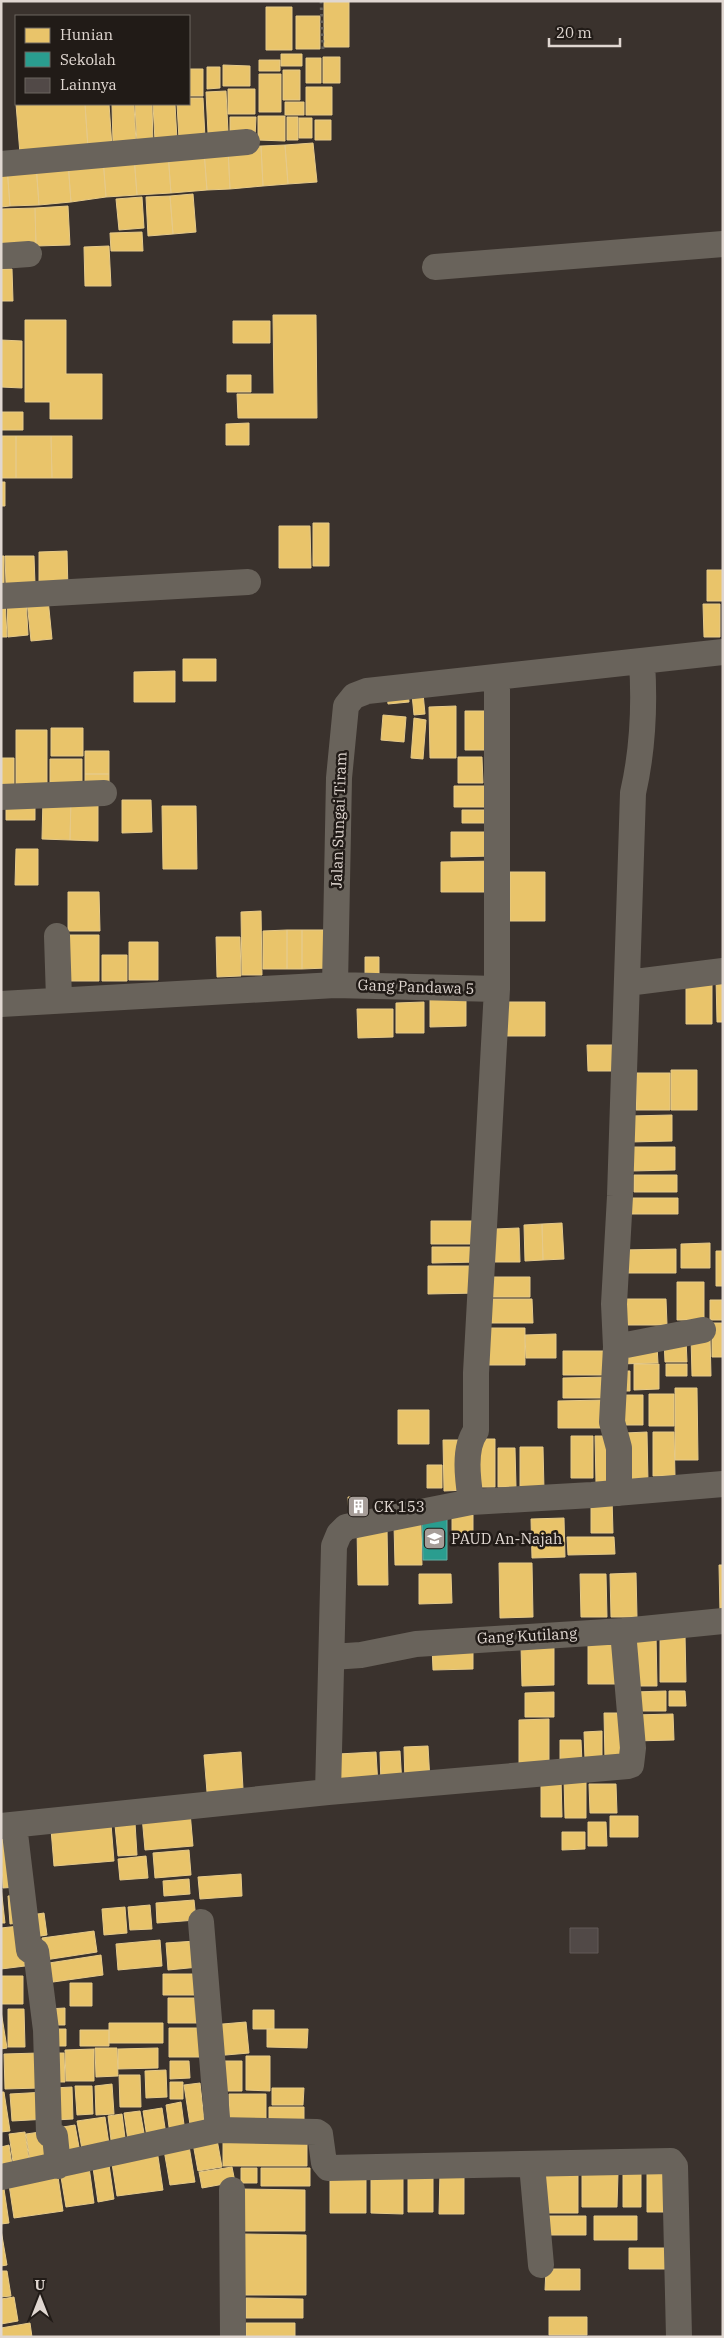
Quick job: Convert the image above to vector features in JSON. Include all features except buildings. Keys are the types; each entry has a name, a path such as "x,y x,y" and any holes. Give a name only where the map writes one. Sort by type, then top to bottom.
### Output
{"street":[{"path":"1,164 247,142"},
{"path":"435,267 723,244"},
{"path":"1,256 29,254"},
{"path":"1,596 248,582"},
{"name":"Jalan Sungai Tiram","path":"336,984 339,778 346,706 354,696 366,691 723,652"},
{"path":"619,1493 619,1448 612,1422 616,1347 614,1304 620,1196 633,793 641,757 644,722 642,662"},
{"path":"471,1502 469,1483 470,1439 476,1431 476,1364 496,989 496,677"},
{"path":"1,797 104,793"},
{"path":"56,936 59,999"},
{"path":"626,983 723,971"},
{"path":"1,1004 59,999 336,984"},
{"name":"Gang Pandawa 5","path":"336,984 496,989"},
{"path":"616,1347 703,1330"},
{"path":"328,1792 334,1546 339,1534 356,1524 471,1502 619,1493 723,1484"},
{"name":"Gang Kutilang","path":"332,1658 361,1655 416,1644 623,1631 723,1621"},
{"path":"58,2166 55,2136 49,2134 46,2030 36,1951 29,1950 8,1826 328,1792 553,1774 631,1765 633,1748 623,1631"},
{"path":"201,1922 218,2130"},
{"path":"1,2177 218,2130 317,2132 320,2134 324,2163 328,2168 673,2162 675,2166 679,2337"},
{"path":"532,2165 541,2265"},
{"path":"232,2190 233,2337"}],"path":[{"path":"321,1 323,50"}],"place":[{"name":"CK 153","path":"358,1507"},
{"name":"PAUD An-Najah","path":"435,1539"}]}
